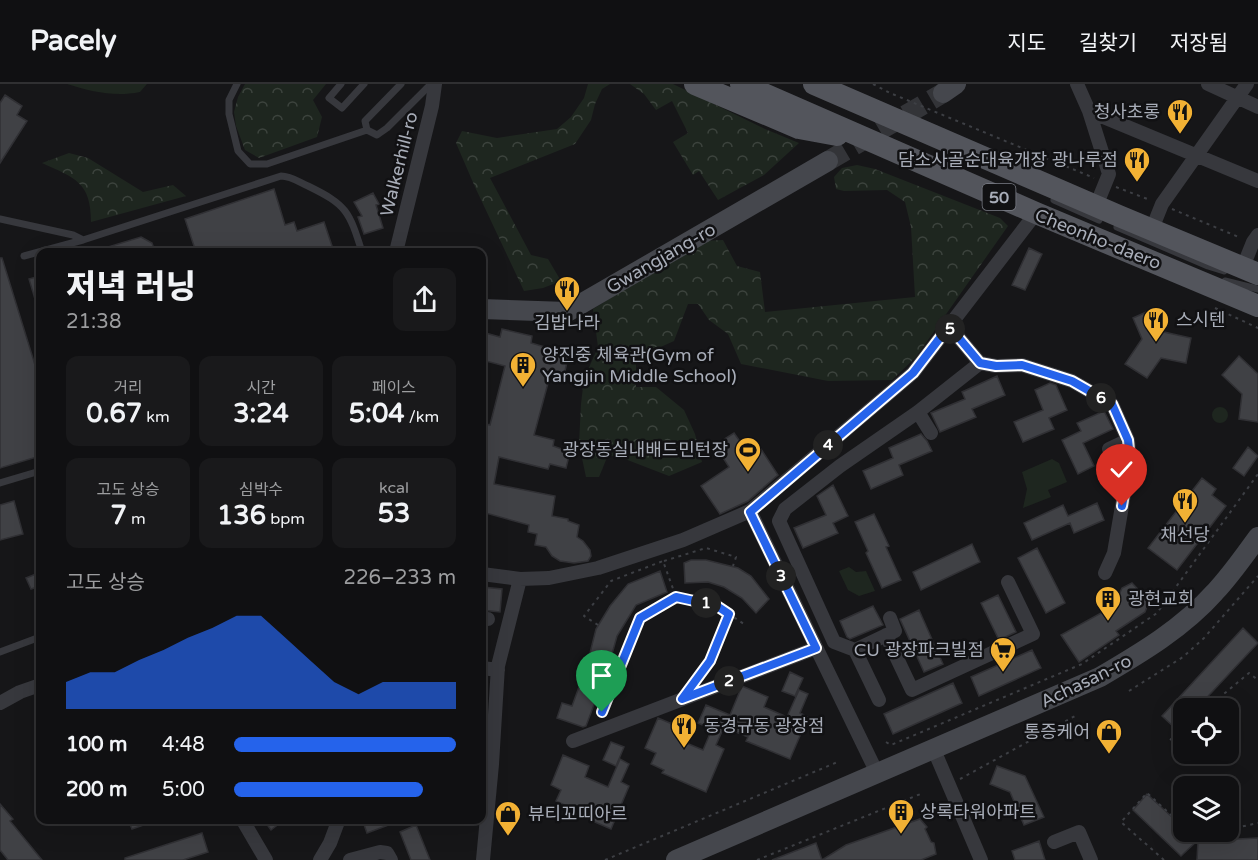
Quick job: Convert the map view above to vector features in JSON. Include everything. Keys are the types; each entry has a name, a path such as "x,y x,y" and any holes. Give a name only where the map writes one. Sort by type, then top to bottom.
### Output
{"main road":[{"path":"695,84 799,128 880,143"},
{"name":"Cheonho-daero","path":"741,84 880,143 1039,203 1170,268 1258,306"},
{"name":"Cheonho-daero","path":"814,84 1152,230 1245,274"},
{"path":"848,84 888,117"},
{"name":"Gwangjang-ro","path":"486,309 567,312 828,161"},
{"name":"Achasan-ro","path":"676,860 878,775 1100,677 1147,650 1189,617 1215,593 1234,571 1258,537"}],"street":[{"name":"Walkerhill-ro","path":"397,248 432,106 433,84"},
{"path":"1077,84 1089,111 1109,174 1096,206"},
{"path":"1208,84 1258,107"},
{"path":"1152,230 1162,204 1247,84"},
{"path":"1089,111 1258,181"},
{"path":"486,575 520,579 549,578 598,568 683,540 750,512 913,373 1039,203"},
{"path":"1245,274 1255,238"},
{"path":"949,326 980,363 996,366 1022,365 1072,381 1112,404 1128,440 1130,459 1114,553 1105,573"},
{"path":"879,700 855,650 834,642 779,521 785,509 840,466 918,412 980,363"},
{"path":"918,412 931,433"},
{"path":"1109,449 1128,440"},
{"path":"750,512 878,775"},
{"path":"486,778 487,750 498,670 520,579"},
{"path":"886,635 912,690 1033,634 1008,582"},
{"path":"855,650 895,631 890,618"},
{"path":"573,741 816,648"},
{"path":"486,668 498,670"},
{"path":"0,703 36,686"},
{"path":"934,750 981,860"},
{"path":"245,824 266,860"},
{"path":"323,854 337,824"},
{"path":"483,860 484,824"},
{"path":"1054,842 1079,832 1091,860"},
{"path":"323,854 338,852 347,860 380,852 387,853 391,860"}],"lane":[{"path":"237,84 228,100 228,114 238,151 250,164 267,164 367,130 377,135 433,84"},
{"path":"341,84 329,98 342,108 364,84"},
{"path":"367,130 365,121 401,84"},
{"path":"920,130 1011,178"},
{"path":"54,248 287,176 336,200 346,210 360,248"},
{"path":"1039,203 1208,266 1245,274"},
{"path":"0,219 73,235 83,240"},
{"path":"24,256 36,253"},
{"path":"1170,268 1258,289"},
{"path":"0,483 36,472"},
{"path":"0,652 36,639"}],"path":[{"path":"873,84 1106,183 1255,238"},
{"path":"886,742 891,746 1082,664 1157,613 1258,474"},
{"path":"598,625 584,616 611,581 663,561 706,548 736,557 733,566"},
{"path":"663,561 676,597"},
{"path":"1129,691 1183,657 1204,638 1258,576"},
{"path":"602,712 640,618 676,597 717,606 744,624"},
{"path":"682,699 710,661 729,614"},
{"path":"1219,698 1249,673 1258,680"},
{"path":"960,779 1076,716"},
{"path":"605,860 840,761"},
{"path":"757,860 923,793"},
{"path":"1164,860 1120,822 1148,793 1173,818"},
{"path":"1239,828 1258,823"}],"green space":[{"path":"67,84 147,84 140,92 113,94"},
{"path":"245,84 326,84 313,100 322,117 317,137 259,158 245,150 236,126 234,112"},
{"path":"588,84 610,84 602,89 591,120 575,144 490,178 531,255 548,259 561,281 543,288 524,291 456,143 462,131 497,138 557,129 571,117 584,98"},
{"path":"630,84 673,84 799,143 764,175 718,200 699,171 693,175 673,142 688,133 672,101 656,110 644,94"},
{"path":"69,153 88,158 143,192 173,185 186,196 91,222 88,198 79,183 42,163"},
{"path":"857,165 875,169 1000,218 1008,226 916,357 892,380 828,381 741,364 728,334 709,320 698,304 688,304 674,341 636,358 636,387 656,387 684,410 695,434 702,462 669,476 608,455 599,477 586,477 579,444 584,379 598,347 593,309 702,241 723,240 737,266 760,272 765,312 915,297 911,227 905,202 887,190 844,191 836,189 834,177 842,168"},
{"path":"1217,407 1223,407 1228,415 1226,421 1217,423 1212,418 1212,412"},
{"path":"1052,459 1059,463 1067,482 1048,490 1051,497 1023,508 1027,489 1022,472"},
{"path":"849,567 856,572 866,571 875,591 859,596 848,590 839,571"}],"building":[{"path":"5,95 22,106 17,115 27,121 0,163 0,103"},
{"path":"274,189 285,225 294,222 297,231 324,222 333,248 195,248 185,219"},
{"path":"373,193 379,204 376,205 383,228 364,234 358,217 362,216 354,202"},
{"path":"141,237 152,243 154,248 105,248"},
{"path":"1029,248 1042,254 1025,290 1012,285"},
{"path":"0,258 2,258 36,368 36,457 0,468"},
{"path":"36,277 36,302 29,279"},
{"path":"1153,309 1164,332 1191,338 1186,363 1161,358 1147,378 1125,364 1142,339 1133,318"},
{"path":"502,329 532,336 531,343 569,354 564,375 551,372 534,435 554,440 553,446 570,452 566,468 550,464 548,469 499,457 494,484 555,496 552,516 568,519 579,525 577,537 590,550 591,556 588,561 574,563 560,561 552,556 546,547 535,545 537,534 528,532 529,525 486,513 486,424 490,425 505,366 486,361 486,333 500,337"},
{"path":"1239,356 1258,374 1258,422 1239,419 1242,394 1222,375"},
{"path":"997,376 1005,395 972,409 976,417 940,432 931,413 965,399 962,392"},
{"path":"1050,383 1056,385 1067,410 1049,418 1054,429 1023,442 1014,422 1043,410 1035,390"},
{"path":"1104,411 1113,429 1083,443 1094,466 1078,474 1062,440 1081,431 1077,423"},
{"name":"광장동실내배드민턴장","path":"734,433 748,453 759,446 778,475 748,501 720,514 701,486 729,467 715,445"},
{"path":"921,434 932,451 899,465 903,475 871,489 863,471 893,458 889,448"},
{"path":"1248,447 1258,456 1244,476 1233,468"},
{"path":"1202,478 1216,489 1212,495 1226,506 1177,570 1148,548"},
{"path":"833,485 848,516 833,523 838,533 803,548 794,528 826,515 817,496"},
{"path":"14,501 23,534 0,540 0,505"},
{"path":"1097,503 1104,520 1074,533 1070,523 1032,540 1024,523 1063,505 1068,516"},
{"path":"874,514 901,580 882,588 855,522"},
{"path":"972,544 980,562 921,590 913,572"},
{"path":"1037,548 1065,603 1046,613 1018,558"},
{"path":"691,560 706,560 738,568 751,576 769,599 756,613 742,598 724,587 708,582 685,583 684,563"},
{"path":"660,571 667,592 636,605 617,636 607,672 587,665 596,629 610,606 628,584"},
{"path":"36,574 36,587 31,589 26,578"},
{"name":"광현교회","path":"1132,583 1149,601 1145,612 1116,631 1119,635 1079,662 1061,635 1114,606 1122,588"},
{"path":"486,587 502,589 500,612 486,610"},
{"path":"998,595 1016,632 999,640 981,603"},
{"path":"873,606 883,625 850,639 847,637 840,621"},
{"path":"919,610 943,664 924,672 900,619"},
{"path":"1243,628 1258,643 1206,698 1179,698"},
{"path":"1032,650 1041,668 979,696 971,677"},
{"path":"790,672 803,678 795,696 782,691"},
{"path":"953,683 962,703 893,734 884,714"},
{"path":"742,686 768,697 764,707 787,717 799,690 808,694 800,713 808,717 790,759 746,741 748,737 724,727 716,745 724,749 706,792 662,773 664,770 651,764 656,753 645,748 658,718 684,729 679,740 703,750 712,729 698,723 706,705 730,715"},
{"path":"579,687 598,694 586,726 583,727 557,718 562,703 572,706"},
{"path":"1173,704 1173,726 1162,716"},
{"path":"611,742 624,747 616,766 603,760"},
{"path":"563,755 589,766 585,777 608,787 620,759 629,764 621,782 629,786 611,829 567,810 569,807 556,801 561,790 551,785"},
{"path":"997,766 1025,776 1044,817 1024,825 1010,792 990,784"},
{"path":"1147,794 1173,818 1173,842 1196,842 1181,856 1133,810"},
{"path":"0,804 13,819 10,821 42,860 8,860 0,850"},
{"name":"상록타워아파트","path":"920,819 927,827 925,829 931,842 934,843 936,854 921,860 822,860 846,845"},
{"path":"130,824 146,824 132,829"},
{"path":"267,824 279,824 271,830"},
{"path":"364,824 391,824 367,833"},
{"path":"416,825 430,860 411,860 400,832"},
{"path":"202,833 208,852 183,860 125,860 125,858"},
{"path":"1258,838 1258,860 1197,860 1198,842 1239,842 1239,839"},
{"path":"1039,841 1045,860 1015,860 1012,851"},
{"path":"816,843 822,860 772,860"}],"tunnel":[{"path":"828,161 943,93"}],"place":[{"name":"청사초롱","path":"1180,135"},
{"name":"담소사골순대육개장 광나루점","path":"1137,183"},
{"name":"김밥나라","path":"567,312"},
{"name":"스시텐","path":"1156,343"},
{"name":"양진중 체육관(Gym of Yangjin Middle School)","path":"523,388"},
{"name":"광장동실내배드민턴장","path":"748,473"},
{"name":"채선당","path":"1185,524"},
{"name":"광현교회","path":"1108,622"},
{"name":"CU 광장파크빌점","path":"1003,673"},
{"name":"동경규동 광장점","path":"684,749"},
{"name":"통증케어","path":"1109,755"},
{"name":"상록타워아파트","path":"901,835"},
{"name":"뷰티꼬띠아르","path":"508,837"}],"route":[{"path":"602,712 640,618 676,597 717,606 729,614 710,661 682,699 816,648 750,512 913,373 949,326 980,363 996,366 1022,365 1072,381 1112,404 1128,440 1130,459 1122,506"}]}
